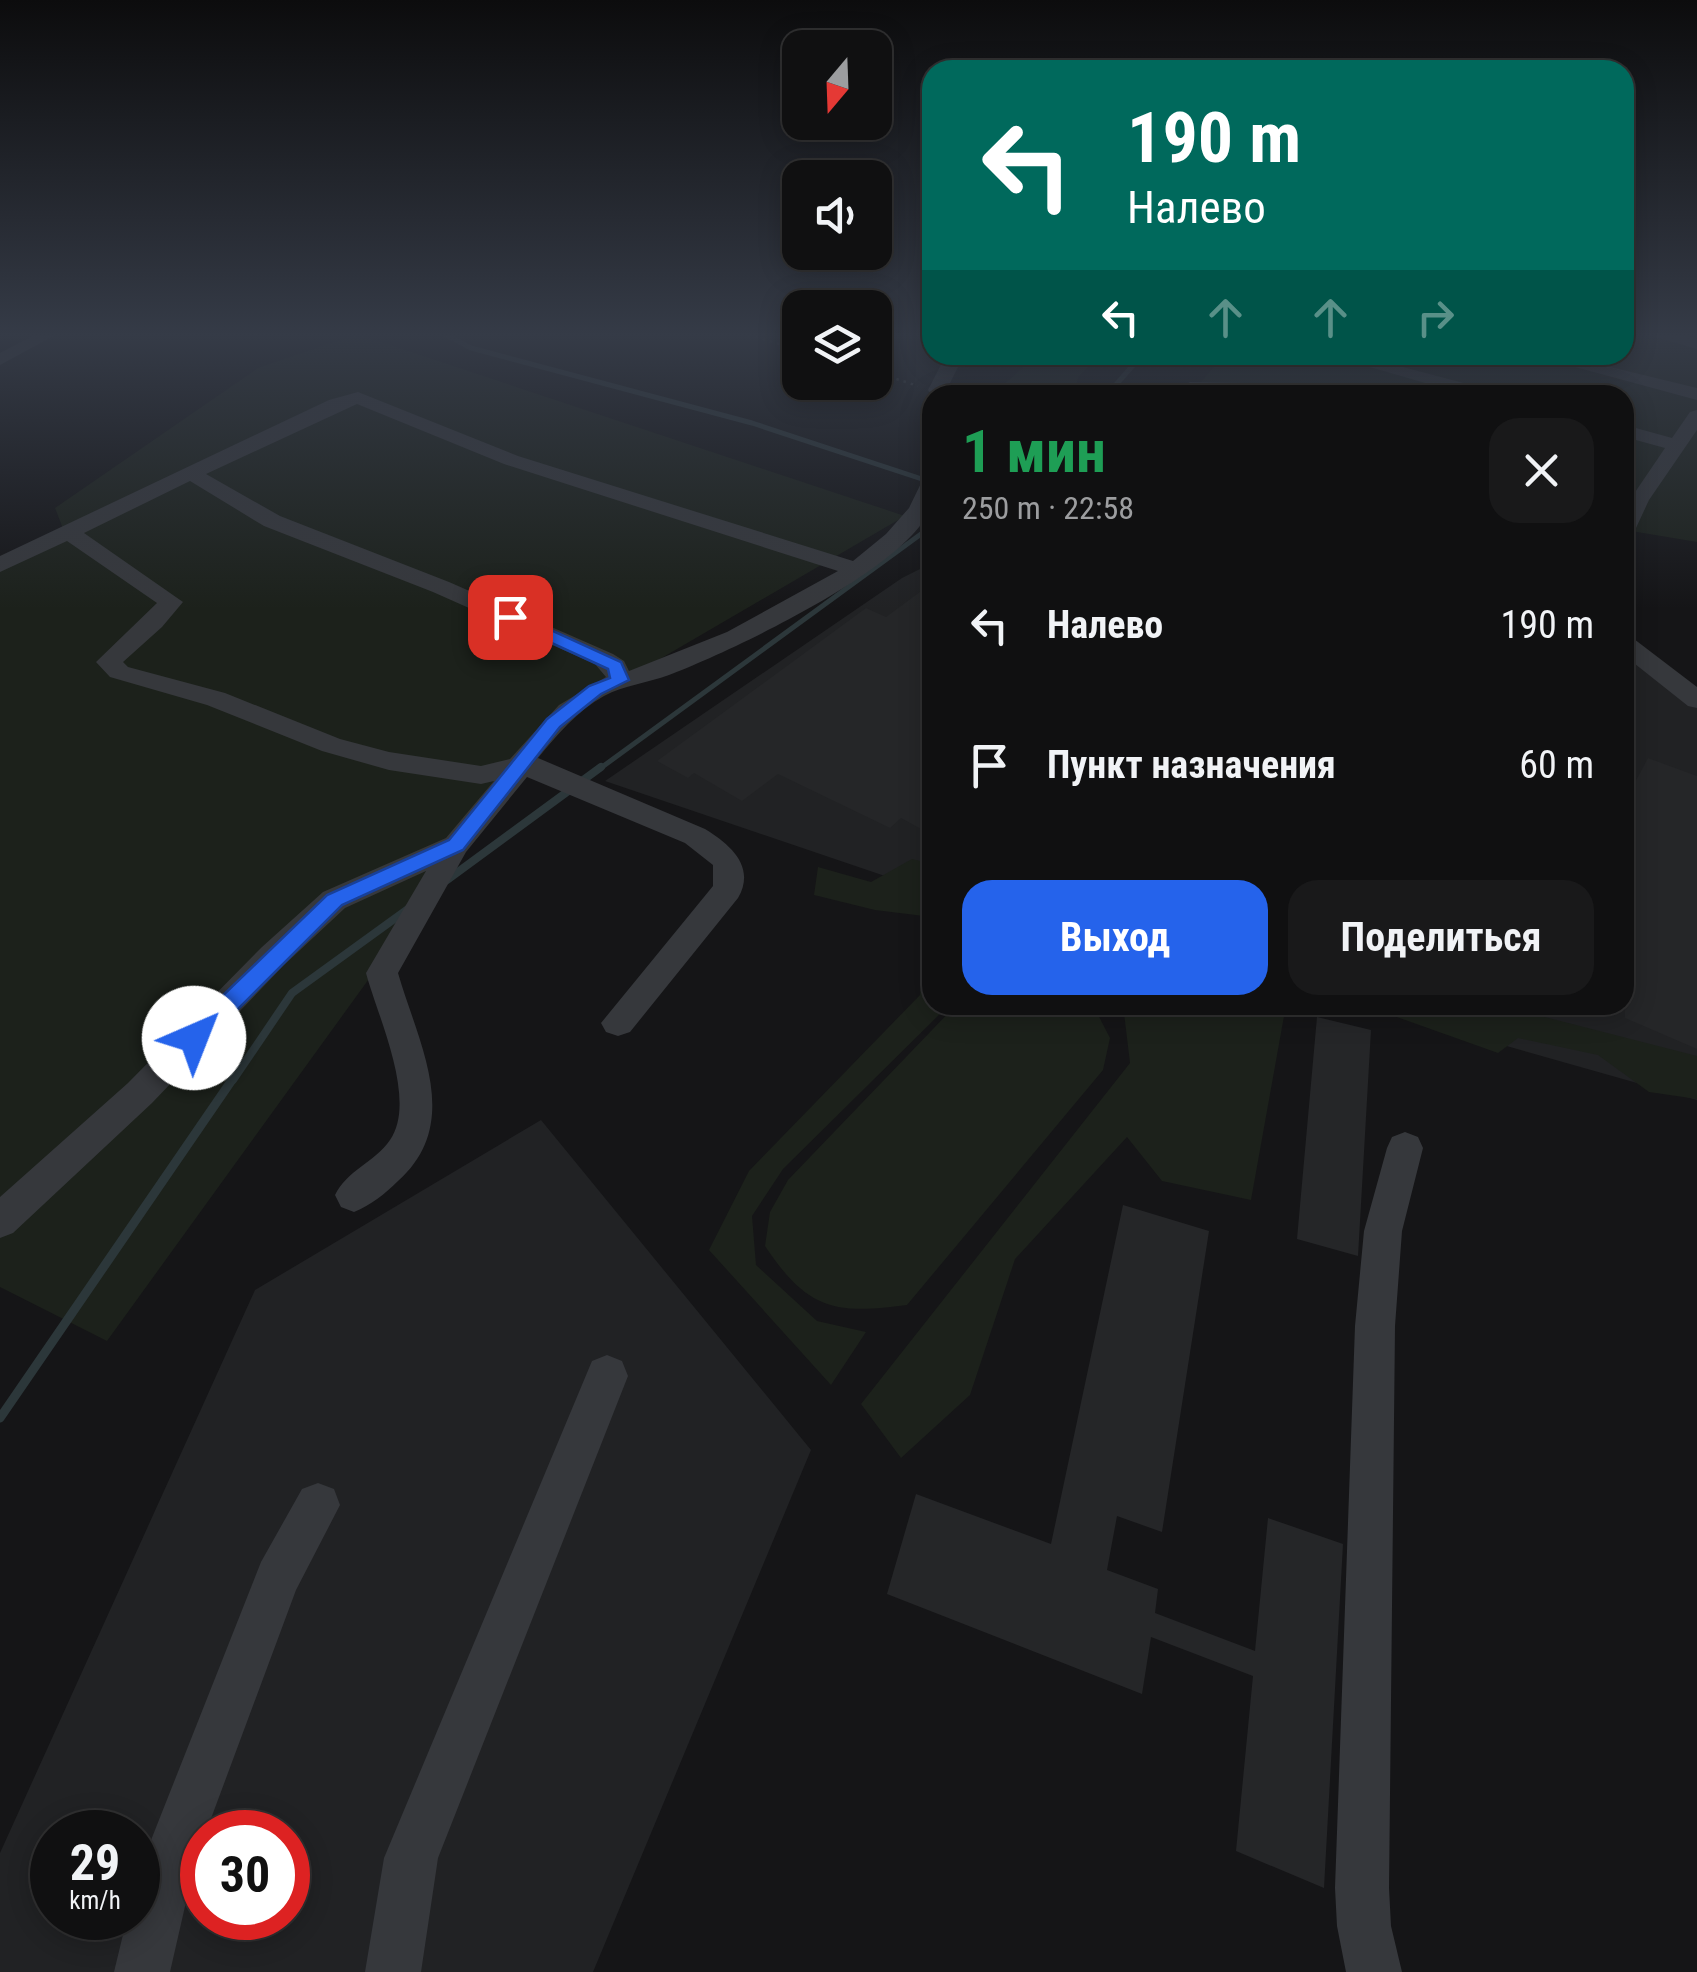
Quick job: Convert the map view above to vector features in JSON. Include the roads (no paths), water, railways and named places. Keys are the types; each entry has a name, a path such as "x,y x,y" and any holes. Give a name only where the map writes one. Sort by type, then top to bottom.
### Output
{"street":[{"path":"0,565 294,425"},
{"path":"420,425 510,460 858,570"},
{"path":"1634,496 1691,425"},
{"path":"1634,434 1678,446"},
{"path":"194,475 272,521 441,586 604,660 615,666 620,680"},
{"path":"354,1195 406,1148 421,1114 402,1032 382,973 432,880 522,765 521,761 553,723 595,690 663,669 828,590 858,570 918,515 922,504"},
{"path":"69,533 171,602 108,662 119,672 216,699 332,745 389,761 481,774 522,765 696,836 729,865 732,880 727,890 618,1023"},
{"path":"1634,651 1697,700"},
{"path":"0,1222 140,1093 334,900 456,845"},
{"path":"1374,1972 1364,1926 1362,1888 1376,1326 1384,1232 1405,1148"},
{"path":"394,1972 410,1858 608,1376"},
{"path":"142,1972 163,1876 278,1578 318,1505"}],"waterway":[{"path":"758,425 922,479"},
{"path":"598,770 922,533"},
{"path":"447,880 601,767"},
{"path":"233,1080 292,993 408,909"},
{"path":"0,1418 234,1077"}]}
